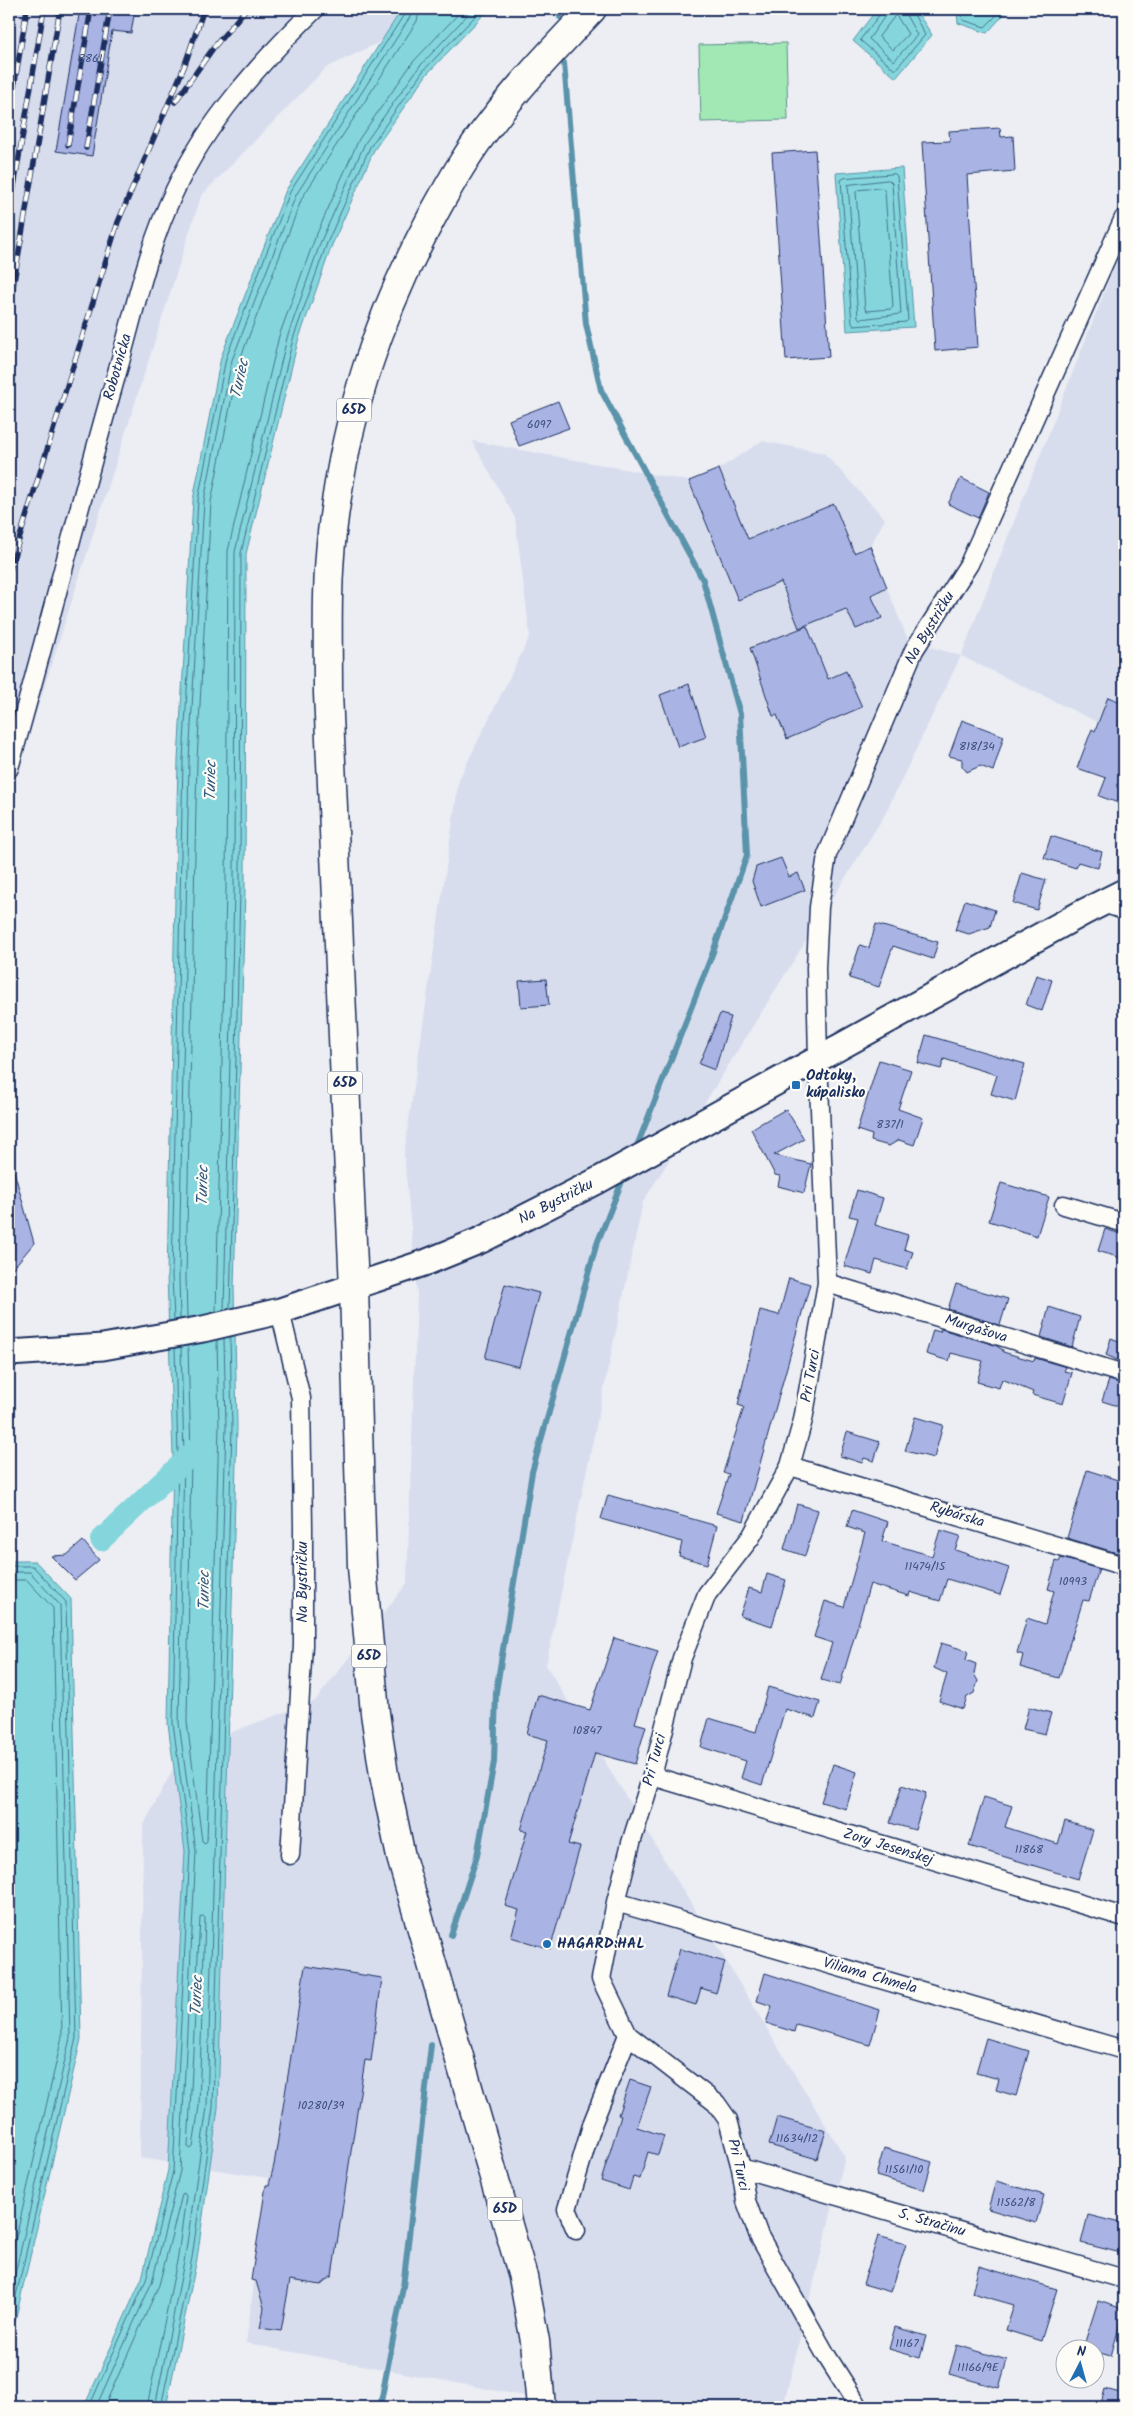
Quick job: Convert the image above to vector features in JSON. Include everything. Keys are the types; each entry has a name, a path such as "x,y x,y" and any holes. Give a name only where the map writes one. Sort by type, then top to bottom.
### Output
{"main road":[{"name":"65D","path":"541,2407 535,2341 523,2277 494,2172 418,1923 401,1857 384,1775 368,1650 362,1567 354,1288 328,693 328,599 332,535 340,474 352,418 386,310 416,247 448,187 490,124 525,80 592,9"}],"street":[{"name":"Robotnícka","path":"9,768 46,640 100,431 159,228 190,161 226,107 315,9"},
{"name":"Na Bystričku","path":"818,1059 817,931 822,878 836,830 914,650 969,564 1124,218"},
{"name":"Na Bystričku","path":"290,1855 302,1645 304,1527 301,1398 270,1313 354,1288 481,1240 597,1181 663,1142 1075,917 1117,902"},
{"name":"Pri Turci","path":"818,1059 827,1283 803,1420 790,1466 751,1537 707,1594 682,1658 652,1776 631,1843 616,1902 601,1979 628,2035 716,2103 728,2120 746,2201 759,2236 826,2355 859,2407"},
{"path":"1064,1205 1124,1223"},
{"name":"Murgašova","path":"827,1283 1124,1374"},
{"path":"9,1353 103,1347 143,1341 270,1313"},
{"name":"Rybárska","path":"790,1466 952,1512 1124,1566"},
{"name":"Zory Jesenskej","path":"652,1776 1124,1917"},
{"name":"Viliama Chmela","path":"616,1902 1124,2050"},
{"path":"576,2230 567,2208 593,2122 628,2035"},
{"name":"S. Stračinu","path":"740,2168 1124,2279"}],"shaded area":[{"path":"9,9 448,9 326,68 201,196 9,798"},
{"path":"1124,242 1124,735 961,656"},
{"path":"472,441 689,481 719,469 762,441 824,453 885,519 870,546 908,640 961,656 884,816 643,1202 546,1665 845,2157 783,2407 582,2407 246,2343 268,2178 140,2158 143,1826 183,1750 315,1701 407,1583 417,1293 404,1154 459,779 530,636 515,518"}],"green space":[{"path":"786,43 788,120 701,122 699,45"}],"water":[{"name":"Turiec","path":"402,9 489,9 427,74 374,150 332,245 298,341 246,554 245,890 234,1288 237,1426 218,2108 197,2259 166,2407 84,2407 142,2278 168,2170 185,1851 168,1724 173,1455 167,1275 178,760 193,500 221,357 286,190"},
{"path":"877,9 915,9 932,35 896,78 853,41"},
{"path":"949,9 1009,9 987,33 958,23 957,11"},
{"path":"902,168 914,327 847,331 836,173"},
{"path":"9,1561 35,1561 71,1599 81,2039 9,2347"}],"building":[{"path":"80,9 135,9 131,33 112,31 92,156 56,151"},
{"path":"1000,128 1001,137 1013,136 1015,171 967,175 978,347 935,351 922,142 950,141 949,131"},
{"path":"815,150 829,357 786,360 772,153"},
{"path":"558,401 569,428 519,446 509,420"},
{"path":"719,469 748,539 834,504 854,553 870,546 887,587 871,595 882,618 856,629 846,609 799,628 781,582 738,600 689,481"},
{"path":"961,478 989,492 978,518 948,504"},
{"path":"807,626 828,679 846,671 862,707 787,739 777,715 773,716 750,648"},
{"path":"689,684 706,737 678,747 660,695"},
{"path":"1108,697 1124,703 1124,794 1121,804 1099,796 1106,778 1077,768 1092,729 1095,731"},
{"path":"962,720 1004,736 993,771 980,766 967,772 962,766 962,759 949,756"},
{"path":"1051,836 1102,852 1098,868 1078,862 1076,868 1044,858"},
{"path":"781,858 789,877 798,873 805,890 761,907 752,881 756,867"},
{"path":"1022,873 1046,880 1037,910 1013,903"},
{"path":"965,900 995,910 990,927 969,934 955,930"},
{"path":"876,924 938,942 933,959 893,946 879,987 849,978 860,945 869,948"},
{"path":"1036,975 1052,980 1042,1011 1026,1005"},
{"path":"546,979 549,1005 521,1007 519,981"},
{"path":"720,1014 731,1017 715,1070 699,1064"},
{"path":"926,1035 1025,1064 1015,1101 991,1094 997,1075 944,1059 941,1069 918,1063"},
{"path":"879,1060 911,1070 898,1109 923,1118 914,1145 899,1140 889,1146 871,1141 872,1135 857,1130"},
{"path":"786,1109 804,1139 774,1155 811,1164 804,1193 778,1186 780,1176 775,1175 751,1129"},
{"path":"9,1171 14,1171 34,1243 9,1273"},
{"path":"1001,1183 1049,1197 1037,1236 989,1221"},
{"path":"857,1190 883,1198 875,1225 908,1235 904,1249 913,1252 907,1269 876,1260 872,1274 844,1266 858,1218 849,1216"},
{"path":"1105,1229 1124,1235 1124,1259 1098,1251"},
{"path":"789,1278 810,1284 744,1521 716,1513 729,1474 723,1473 744,1407 738,1405 760,1310 779,1315"},
{"path":"505,1284 539,1293 519,1367 485,1358"},
{"path":"956,1284 1008,1299 1000,1325 948,1309"},
{"path":"1049,1307 1080,1317 1072,1347 1041,1337"},
{"path":"941,1329 995,1345 1003,1350 1003,1352 1034,1361 1035,1358 1066,1367 1064,1371 1072,1373 1063,1404 1032,1395 1033,1392 1002,1379 999,1388 977,1382 983,1361 951,1353 949,1361 926,1354 933,1330 940,1332"},
{"path":"1111,1338 1124,1343 1124,1363 1106,1355"},
{"path":"1109,1380 1124,1384 1124,1408 1102,1401"},
{"path":"915,1417 943,1425 934,1458 905,1451"},
{"path":"847,1432 880,1442 874,1461 864,1458 862,1463 840,1456"},
{"path":"1087,1470 1124,1482 1124,1555 1067,1538"},
{"path":"608,1495 717,1526 707,1564 679,1556 682,1542 601,1519"},
{"path":"797,1504 818,1510 805,1556 784,1549"},
{"path":"852,1510 888,1522 882,1541 932,1556 940,1530 960,1536 955,1550 1009,1568 1000,1595 947,1579 940,1601 910,1592 909,1596 870,1584 840,1685 821,1680 832,1643 814,1637 825,1601 844,1607 865,1533 847,1527"},
{"path":"83,1541 99,1560 75,1580 51,1556 67,1555"},
{"path":"1061,1558 1099,1569 1089,1601 1083,1600 1059,1678 1020,1667 1023,1655 1017,1653 1027,1618 1045,1624 1054,1591 1048,1589 1056,1561 1059,1562"},
{"path":"767,1574 786,1580 772,1626 740,1616 749,1588 762,1592"},
{"path":"614,1638 658,1651 635,1723 646,1726 635,1764 595,1753 568,1844 580,1847 550,1949 511,1937 519,1910 505,1906 527,1831 521,1830 548,1740 527,1734 538,1695 590,1710"},
{"path":"941,1643 968,1651 966,1660 976,1664 974,1674 978,1681 974,1693 967,1697 963,1709 939,1701 947,1674 934,1668"},
{"path":"768,1687 820,1702 815,1718 785,1709 762,1785 741,1778 746,1761 701,1747 709,1718 756,1732"},
{"path":"1029,1707 1051,1713 1045,1734 1023,1729"},
{"path":"833,1764 857,1772 846,1809 821,1802"},
{"path":"902,1785 926,1793 915,1830 890,1823"},
{"path":"984,1797 1012,1806 1005,1827 1058,1844 1065,1821 1093,1830 1078,1879 969,1846"},
{"path":"680,1949 725,1962 716,1993 701,1988 696,2005 666,1996"},
{"path":"305,1966 382,1978 371,2061 365,2060 332,2276 321,2285 290,2280 281,2331 260,2328 264,2308 256,2281 251,2280 266,2185 269,2185 274,2165"},
{"path":"765,1973 880,2010 870,2045 796,2024 794,2032 766,2023 772,2006 757,2001"},
{"path":"986,2038 1029,2051 1016,2096 996,2090 999,2079 976,2073"},
{"path":"630,2080 651,2087 637,2127 664,2136 658,2155 648,2152 640,2179 633,2177 629,2190 601,2181 621,2116 618,2115"},
{"path":"777,2117 826,2131 817,2159 769,2145"},
{"path":"884,2148 932,2162 924,2190 876,2176"},
{"path":"996,2181 1044,2195 1036,2223 988,2209"},
{"path":"1088,2215 1124,2224 1124,2242 1121,2253 1081,2243"},
{"path":"878,2236 906,2244 891,2292 863,2284"},
{"path":"979,2266 1057,2289 1041,2341 1006,2330 1014,2305 972,2293"},
{"path":"1098,2301 1124,2309 1111,2356 1106,2355 1106,2338 1086,2338"},
{"path":"895,2327 926,2336 920,2358 889,2349"},
{"path":"957,2345 1007,2360 999,2388 949,2374"},
{"path":"1105,2389 1124,2394 1124,2407 1100,2407"}],"waterway":[{"path":"560,9 560,17"},
{"path":"564,63 586,324 601,390 703,580 740,714 747,855 713,952 635,1151"},
{"path":"451,1935 477,1856 494,1762 496,1692 532,1472 596,1246 625,1174"},
{"path":"101,1540 195,1451"},
{"path":"380,2407 403,2287 431,2045"}],"railway":[{"path":"9,117 27,9"},
{"path":"9,216 44,9"},
{"path":"9,311 60,9"},
{"path":"68,145 91,9"},
{"path":"86,148 110,9"},
{"path":"9,572 118,222 184,67 204,9"},
{"path":"175,102 214,47 246,9"}],"place":[{"name":"Odtoky, kúpalisko","path":"796,1085"},
{"name":"HAGARD:HAL","path":"547,1944"}]}
